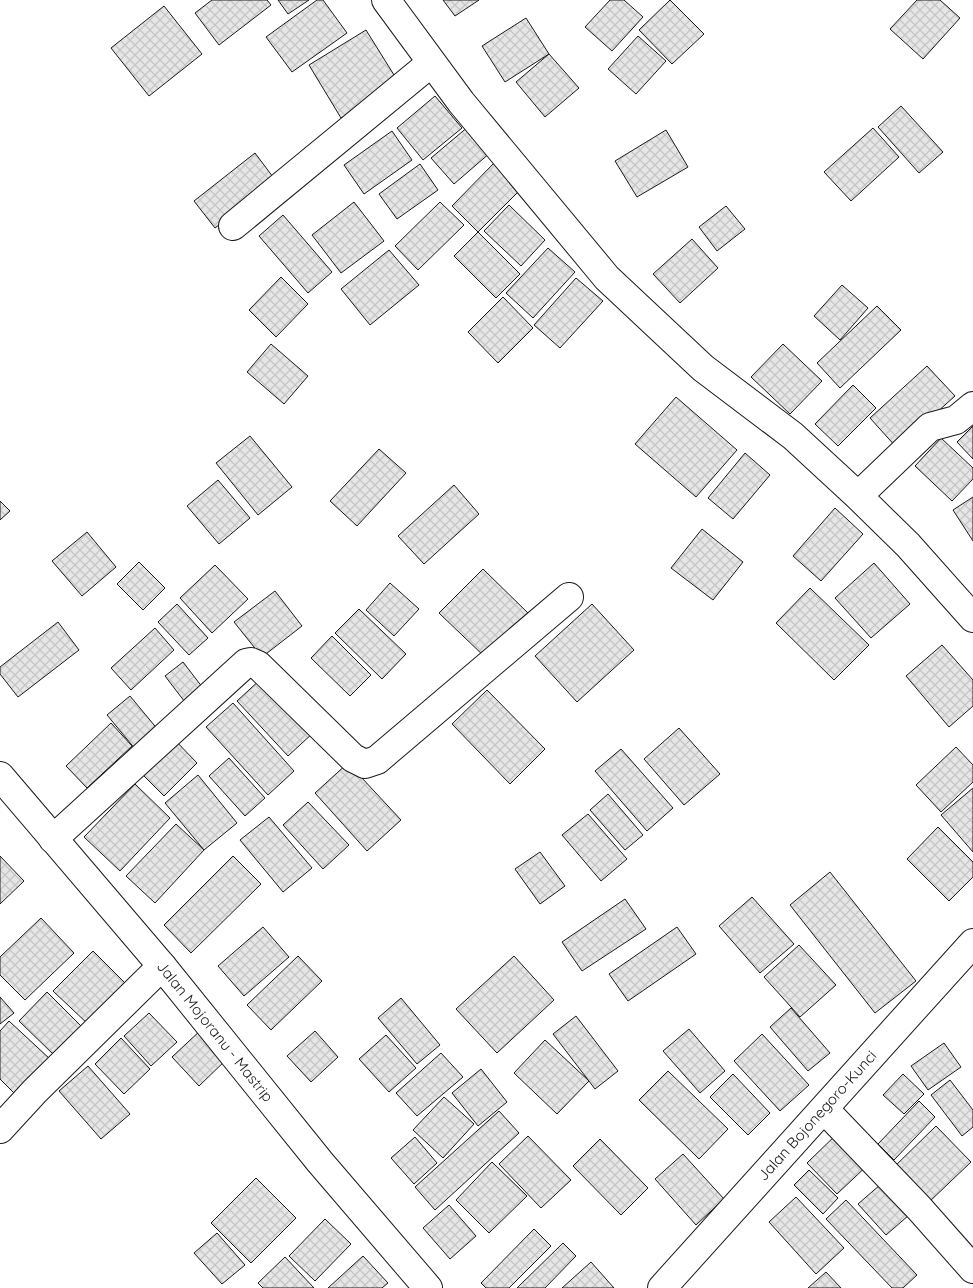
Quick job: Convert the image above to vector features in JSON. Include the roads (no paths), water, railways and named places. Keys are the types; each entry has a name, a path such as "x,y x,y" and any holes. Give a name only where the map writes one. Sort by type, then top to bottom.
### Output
{"street":[{"path":"386,0 431,63 607,278 703,368 793,436 858,496 908,545 973,618"},
{"path":"233,226 431,63"},
{"path":"858,496 930,427 956,420 973,406"},
{"path":"53,839 246,663 251,662 258,665 353,758 364,764 376,760 568,597"},
{"name":"Jalan Mojoranu - Mastrip","path":"0,776 162,966 320,1162 428,1288"},
{"name":"Jalan Bojonegoro-Kunci","path":"662,1288 825,1110 973,944"},
{"path":"0,1129 35,1091 162,966"},
{"path":"825,1110 919,1208 973,1269"}]}
